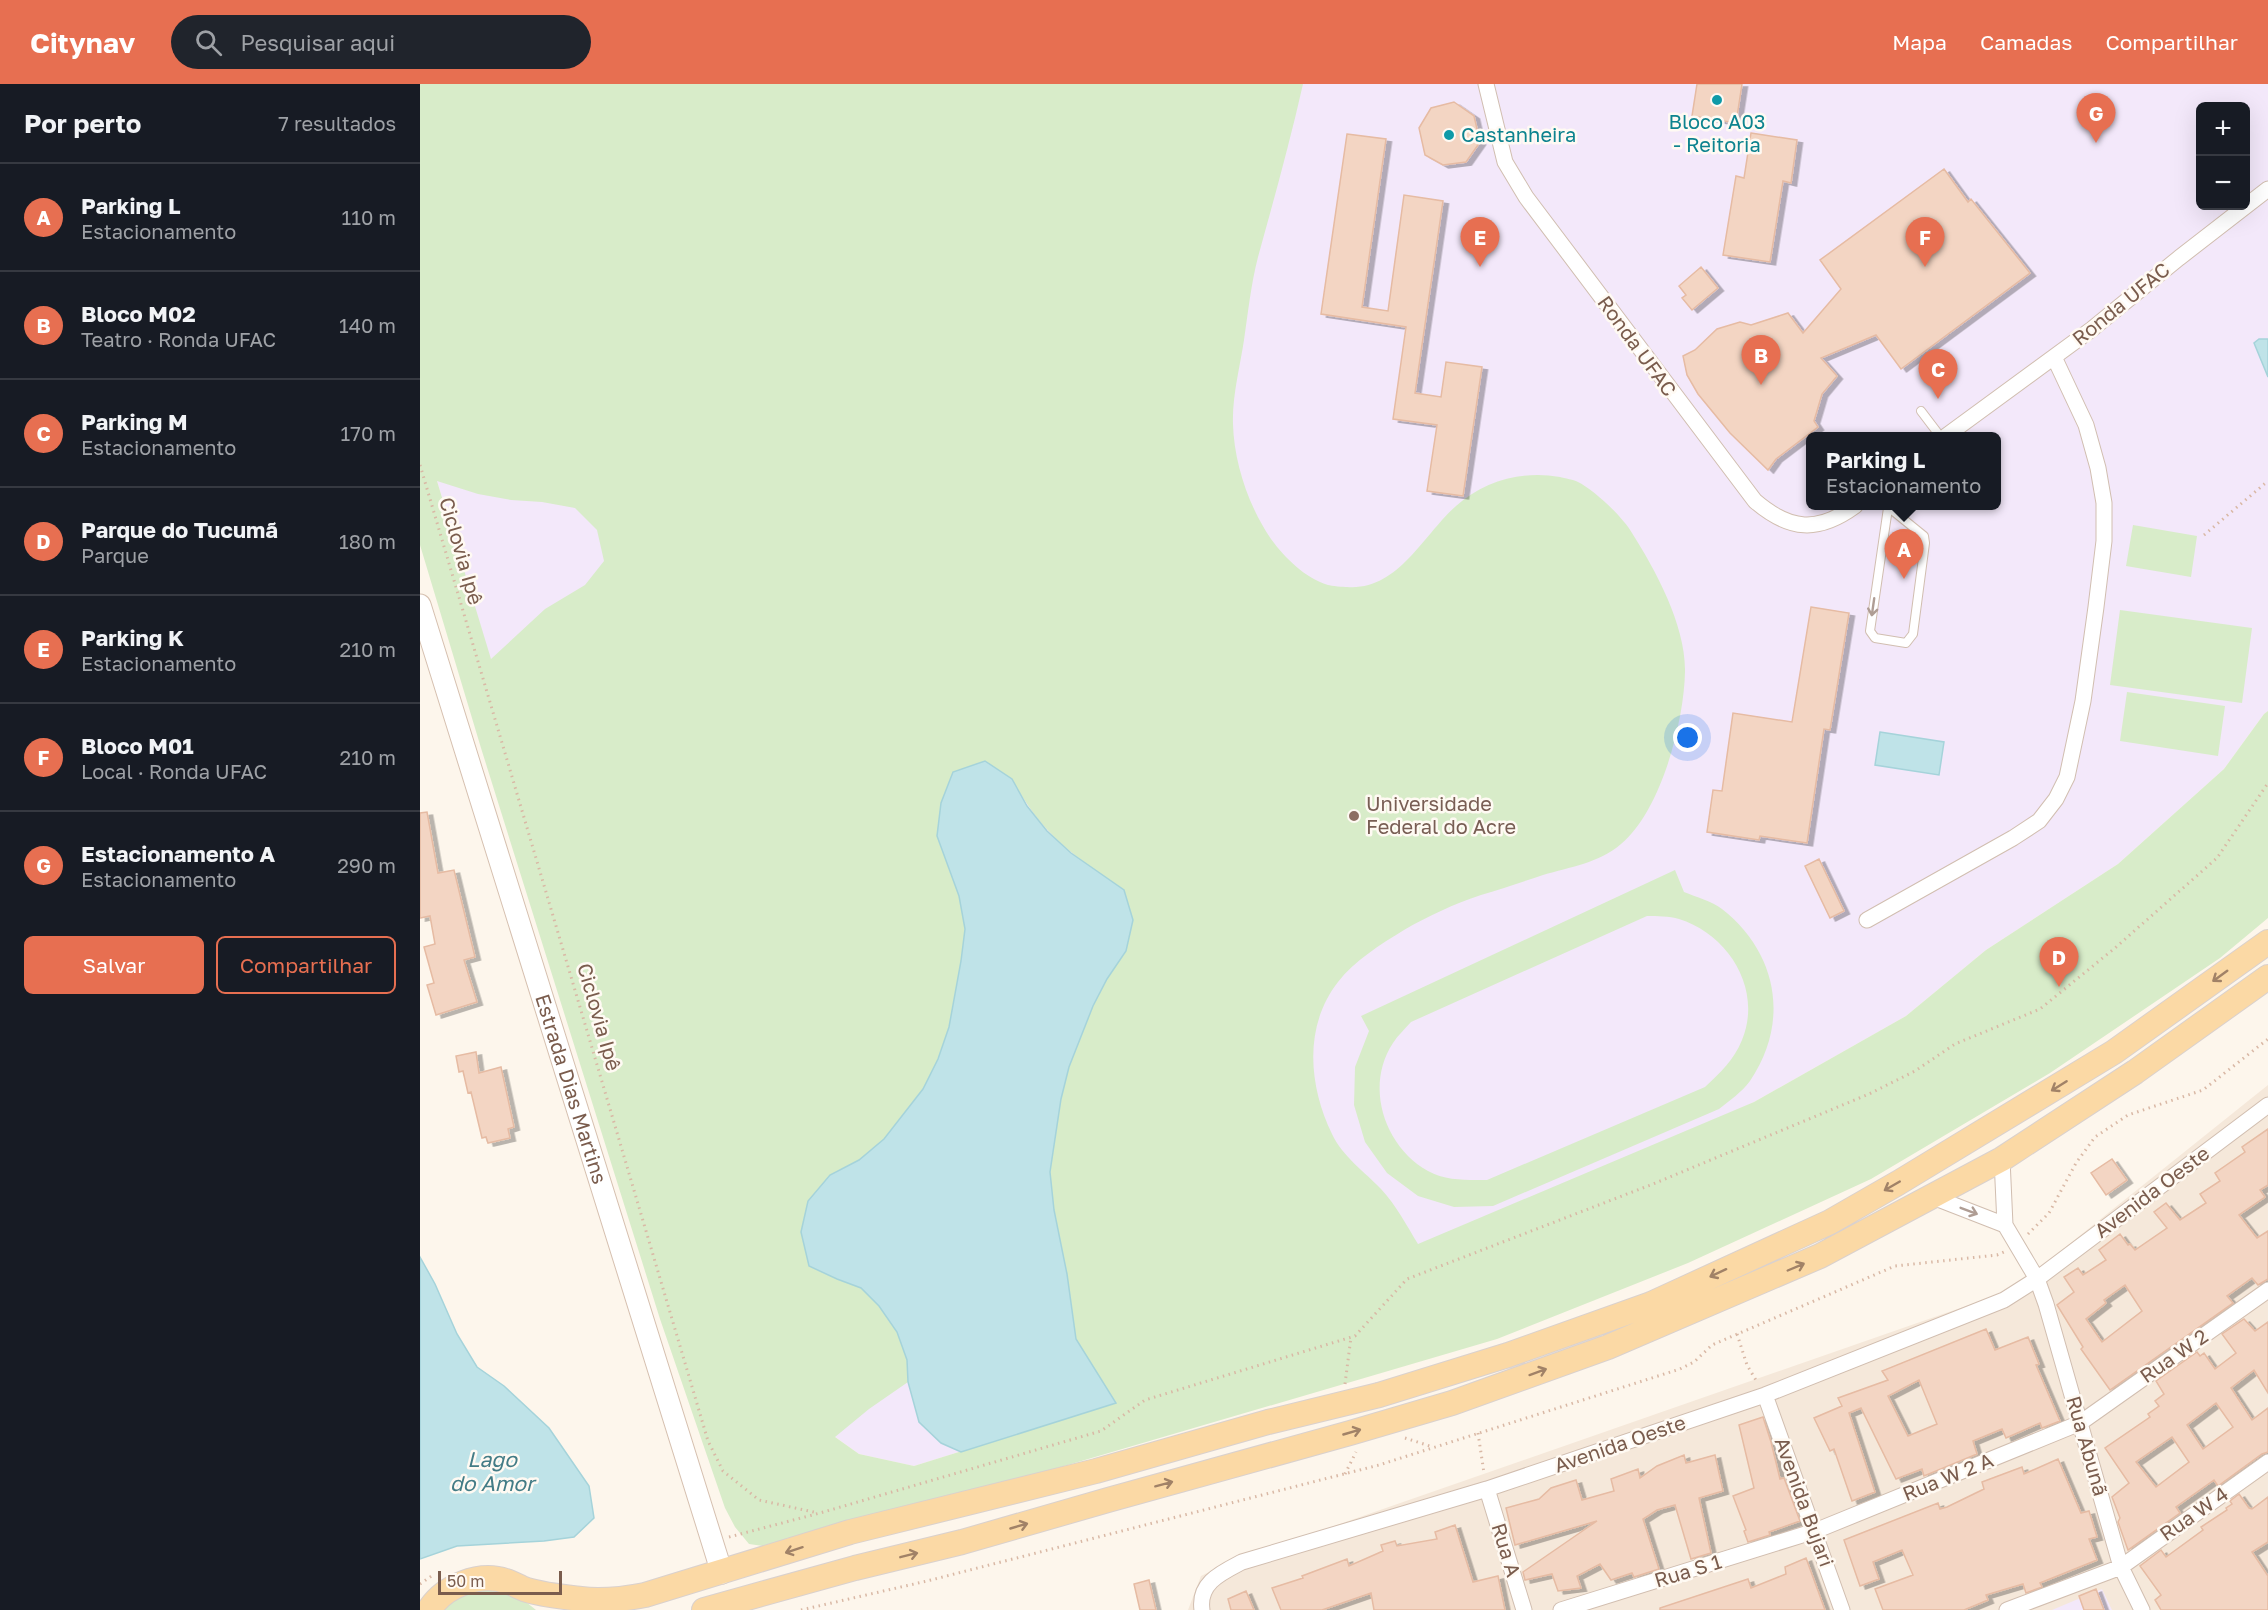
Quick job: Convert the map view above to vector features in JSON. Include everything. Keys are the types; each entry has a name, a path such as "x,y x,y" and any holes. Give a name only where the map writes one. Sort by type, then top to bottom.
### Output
{"main road":[{"path":"429,1610 448,1591 466,1582 485,1578 505,1580 527,1590 584,1600 617,1600 645,1595 850,1532 1096,1471 1268,1422 1379,1395 1508,1355 1651,1304 1830,1222 1907,1178 2114,1052 2268,942"},
{"path":"719,1608 855,1568 962,1542 1452,1403 1608,1347 1820,1256 2002,1159 2126,1078 2268,977"},
{"path":"954,1506 965,1520 966,1528 962,1542"},
{"path":"527,1590 546,1610"}],"street":[{"name":"Ronda UFAC","path":"1485,84 1505,162 1526,197 1755,501 1771,515 1807,526 1827,522 1848,510"},
{"name":"Ronda UFAC","path":"1951,432 2054,357 2267,190"},
{"path":"1867,920 2039,821 2056,799 2067,777 2083,701 2096,607 2104,541 2104,503 2098,468 2086,425 2054,357"},
{"name":"Estrada Dias Martins","path":"420,605 722,1573"},
{"name":"Avenida Oeste","path":"1202,1602 1207,1585 1216,1575 1242,1562 1487,1489 1765,1395 2004,1300 2037,1279 2268,1105"},
{"path":"2002,1159 2005,1225 2037,1279"},
{"path":"1933,1197 2005,1225"},
{"name":"Rua Abunã","path":"2037,1279 2121,1567 2142,1610"},
{"name":"Rua W 2","path":"2080,1423 2268,1290"},
{"name":"Avenida Bujari","path":"1765,1395 1842,1610"},
{"name":"Rua W 2 A","path":"1815,1532 2080,1423"},
{"name":"Rua W 4","path":"2007,1610 2121,1567 2268,1462"},
{"name":"Rua A","path":"1487,1489 1524,1610"},
{"name":"Rua S 1","path":"1561,1610 1815,1532"}],"lane":[{"path":"1921,411 1937,432"},
{"path":"1887,510 1870,631 1875,638 1906,644 1913,634 1925,543 1923,536 1891,510"}],"path":[{"name":"Ciclovia Ipê","path":"420,465 708,1441 723,1471 759,1500 820,1514"},
{"path":"2204,535 2268,481"},
{"path":"713,1541 820,1514 1101,1431 1145,1400 1355,1336 1407,1279 1653,1184 1869,1094 1915,1071 1955,1044 2040,1009 2115,948 2217,858 2268,783"},
{"path":"1737,1334 1747,1365 1765,1395"},
{"path":"1478,1433 1487,1489"},
{"path":"420,1584 441,1572"}],"shaded area":[{"name":"Universidade Federal do Acre","path":"420,84 2268,84 2268,711 2224,769 2118,864 1986,950 1906,1016 1754,1102 1116,1403 914,1466 859,1454 834,1436 641,1163 420,424"},
{"path":"2268,1085 2268,1610 1188,1610 1201,1576 1225,1564 2012,1290"},
{"path":"2102,1589 2112,1610 2052,1610"}],"green space":[{"path":"420,84 1303,84 1256,267 1234,403 1234,439 1244,484 1256,513 1271,539 1296,566 1311,578 1328,585 1365,586 1395,571 1456,506 1491,484 1504,479 1532,475 1546,475 1577,481 1600,497 1622,519 1632,533 1651,564 1668,600 1681,636 1684,654 1684,692 1668,764 1648,810 1621,844 1594,860 1471,899 1422,920 1386,941 1360,960 1344,974 1327,999 1319,1018 1313,1057 1318,1096 1324,1116 1336,1142 1386,1195 1418,1244 1754,1102 1906,1016 1986,950 2118,864 2224,769 2268,711 2268,918 2220,958 2050,1073 1871,1179 1688,1263 1497,1339 1061,1467 763,1546 749,1544 735,1527 725,1508 660,1319 481,748 420,545","holes":["437,481 478,494 575,508 597,530 604,561 585,585 545,609 491,659","1012,779 1047,830 1074,854 1124,890 1126,951 1107,979 1093,1006 1069,1067 1061,1099 1050,1172 1054,1210 1067,1274 1076,1339 1115,1403 914,1466 859,1454 835,1437 869,1409 908,1382 907,1360 897,1331 879,1306 861,1288 809,1266 830,1175 859,1160 884,1139 923,1089 938,1059 949,1027 965,929 959,896 948,867"]},
{"path":"2133,525 2197,536 2191,577 2126,566"},
{"path":"2120,610 2252,628 2242,703 2110,685"},
{"path":"2127,692 2225,706 2218,756 2120,741"},
{"path":"1675,870 1684,892 1709,901 1722,909 1741,927 1756,946 1766,967 1772,989 1773,1012 1770,1035 1763,1058 1750,1081 1719,1109 1493,1206 1454,1207 1418,1196 1387,1173 1365,1142 1354,1105 1355,1067 1369,1031 1361,1016","holes":["1647,916 1675,918 1697,926 1726,950 1737,966 1744,983 1748,1002 1747,1021 1742,1040 1731,1060 1705,1087 1487,1180 1442,1177 1428,1171 1400,1147 1390,1132 1384,1114 1380,1097 1380,1078 1384,1060 1395,1040 1411,1022"]},
{"path":"496,1588 516,1594 536,1610 441,1610 466,1593"}],"water":[{"path":"2259,339 2268,339 2268,377 2254,343"},
{"path":"1880,732 1944,742 1939,775 1875,765"},
{"path":"985,761 1012,779 1027,806 1047,831 1071,853 1124,890 1133,920 1126,951 1107,979 1093,1006 1069,1067 1061,1099 1050,1172 1054,1210 1067,1274 1076,1339 1116,1403 961,1452 941,1443 919,1422 908,1382 907,1360 897,1332 879,1306 861,1288 809,1266 801,1232 808,1201 830,1175 859,1160 884,1139 923,1089 938,1059 949,1027 965,929 959,896 937,836 941,803 953,772"},
{"name":"Lago do Amor","path":"420,1257 435,1284 457,1334 477,1367 504,1386 549,1428 589,1486 594,1518 574,1537 457,1546 420,1559"}],"building":[{"name":"Bloco A03 - Reitoria","path":"1697,84 1742,84 1736,123 1692,116"},
{"name":"Castanheira","path":"1454,102 1474,116 1480,142 1466,162 1443,165 1425,155 1419,128 1431,108"},
{"path":"1751,133 1797,140 1791,183 1783,181 1770,262 1723,255 1736,176 1744,178"},
{"path":"1347,134 1386,139 1362,307 1388,311 1404,195 1443,201 1415,393 1441,397 1446,362 1482,367 1463,496 1427,491 1437,425 1393,419 1406,327 1321,314"},
{"path":"1944,169 1968,202 1971,199 2030,273 1901,369 1876,335 1821,358 1837,376 1822,394 1814,421 1818,427 1811,432 1806,432 1806,436 1776,459 1768,470 1730,433 1698,394 1687,375 1683,356 1695,350 1717,329 1740,322 1751,325 1788,313 1803,333 1841,289 1820,260"},
{"path":"1701,267 1718,288 1692,310 1682,298 1686,295 1679,286"},
{"path":"1811,607 1849,613 1830,730 1824,729 1807,843 1760,836 1759,840 1707,832 1713,790 1722,791 1733,713 1792,722"},
{"path":"427,812 438,873 454,870 475,957 464,960 477,1002 436,1015 427,985 434,983 424,947 435,944 430,916 420,918 420,813"},
{"path":"1819,859 1844,911 1830,918 1805,866"},
{"path":"476,1052 479,1073 501,1067 514,1127 508,1129 510,1138 488,1143 486,1137 482,1138 471,1092 468,1093 463,1071 459,1072 456,1056"},
{"path":"2268,1129 2268,1185 2260,1190 2265,1197 2239,1215 2257,1238 2268,1231 2268,1279 2258,1285 2252,1278 2227,1296 2233,1303 2110,1390 2081,1349 2083,1347 2057,1305 2074,1292 2064,1277 2078,1268 2083,1275 2106,1260 2099,1250 2120,1234 2135,1250 2167,1228 2154,1212 2166,1203 2180,1220 2206,1203 2200,1194 2220,1181 2215,1173 2245,1152 2242,1147","holes":["2125,1285 2142,1311 2102,1342 2086,1319 2106,1303 2104,1300"]},
{"path":"2112,1159 2127,1180 2106,1195 2091,1173"},
{"path":"2244,1319 2255,1331 2268,1322 2268,1393 2254,1370 2231,1388 2252,1420 2268,1408 2268,1452 2218,1486 2214,1480 2176,1507 2180,1513 2128,1550 2112,1497 2129,1483 2105,1448 2150,1417 2148,1414 2159,1406 2155,1401 2164,1394 2156,1381 2197,1352 2200,1356 2204,1353 2215,1369 2236,1353 2222,1334","holes":["2216,1403 2233,1427 2203,1449 2187,1425","2172,1437 2189,1462 2156,1487 2136,1462"]},
{"path":"1986,1329 1995,1350 2028,1337 2039,1364 2036,1365 2060,1421 2042,1428 2040,1423 2006,1438 2002,1429 1973,1441 1977,1454 1924,1476 1922,1469 1896,1479 1861,1408 1849,1413 1875,1492 1852,1501 1834,1449 1830,1451 1814,1418 1842,1406 1838,1398 1888,1380 1882,1371","holes":["1919,1380 1937,1424 1908,1436 1888,1396"]},
{"path":"1763,1417 1780,1479 1784,1478 1800,1521 1748,1542 1744,1531 1746,1530 1733,1496 1754,1488 1739,1425"},
{"path":"1684,1455 1686,1463 1715,1455 1723,1491 1699,1498 1711,1553 1691,1559 1675,1505 1657,1510 1643,1519 1659,1569 1634,1577 1632,1573 1611,1580 1600,1564 1577,1576 1581,1588 1558,1591 1552,1574 1525,1580 1523,1572 1597,1521 1515,1545 1506,1508 1539,1499 1551,1488 1576,1480 1582,1500 1614,1491 1611,1479 1638,1469 1640,1478 1657,1466"},
{"path":"2058,1459 2081,1513 2089,1511 2097,1537 2089,1539 2097,1560 2040,1583 2042,1587 2026,1593 2023,1584 1986,1595 1988,1600 1964,1610 1883,1610 1875,1589 1913,1575 1902,1550 1873,1562 1879,1579 1860,1586 1844,1540 1938,1503 1940,1509 1947,1507 1984,1489 1982,1482 2022,1467 2024,1474"},
{"path":"2239,1494 2252,1509 2268,1497 2268,1542 2252,1552 2268,1576 2268,1610 2161,1610 2155,1600 2161,1595 2140,1566 2161,1550 2166,1557 2203,1530 2201,1527 2227,1510 2226,1508 2232,1504 2230,1501"},
{"path":"1455,1525 1473,1582 1498,1576 1505,1610 1374,1610 1371,1593 1322,1610 1281,1610 1272,1588 1303,1578 1302,1576 1347,1559 1349,1566 1383,1551 1381,1545 1395,1541 1397,1546 1437,1539 1435,1532"},
{"path":"1806,1558 1825,1610 1660,1610 1660,1608 1748,1579 1751,1588 1786,1574 1785,1567"},
{"path":"1149,1580 1156,1610 1140,1610 1134,1584"},
{"path":"2096,1589 2104,1610 2084,1610 2079,1596"},
{"path":"1246,1591 1254,1610 1231,1610 1228,1599"}],"place":[{"name":"Bloco A03 - Reitoria","path":"1717,100"},
{"name":"Castanheira","path":"1449,135"},
{"name":"Estacionamento A","path":"2096,143"},
{"name":"Parking K","path":"1480,267"},
{"name":"Bloco M01","path":"1925,267"},
{"name":"Bloco M02","path":"1761,385"},
{"name":"Parking M","path":"1938,399"},
{"name":"Parking L","path":"1904,579"},
{"name":"Universidade Federal do Acre","path":"1354,816"},
{"name":"Parque do Tucumã","path":"2059,987"}]}
